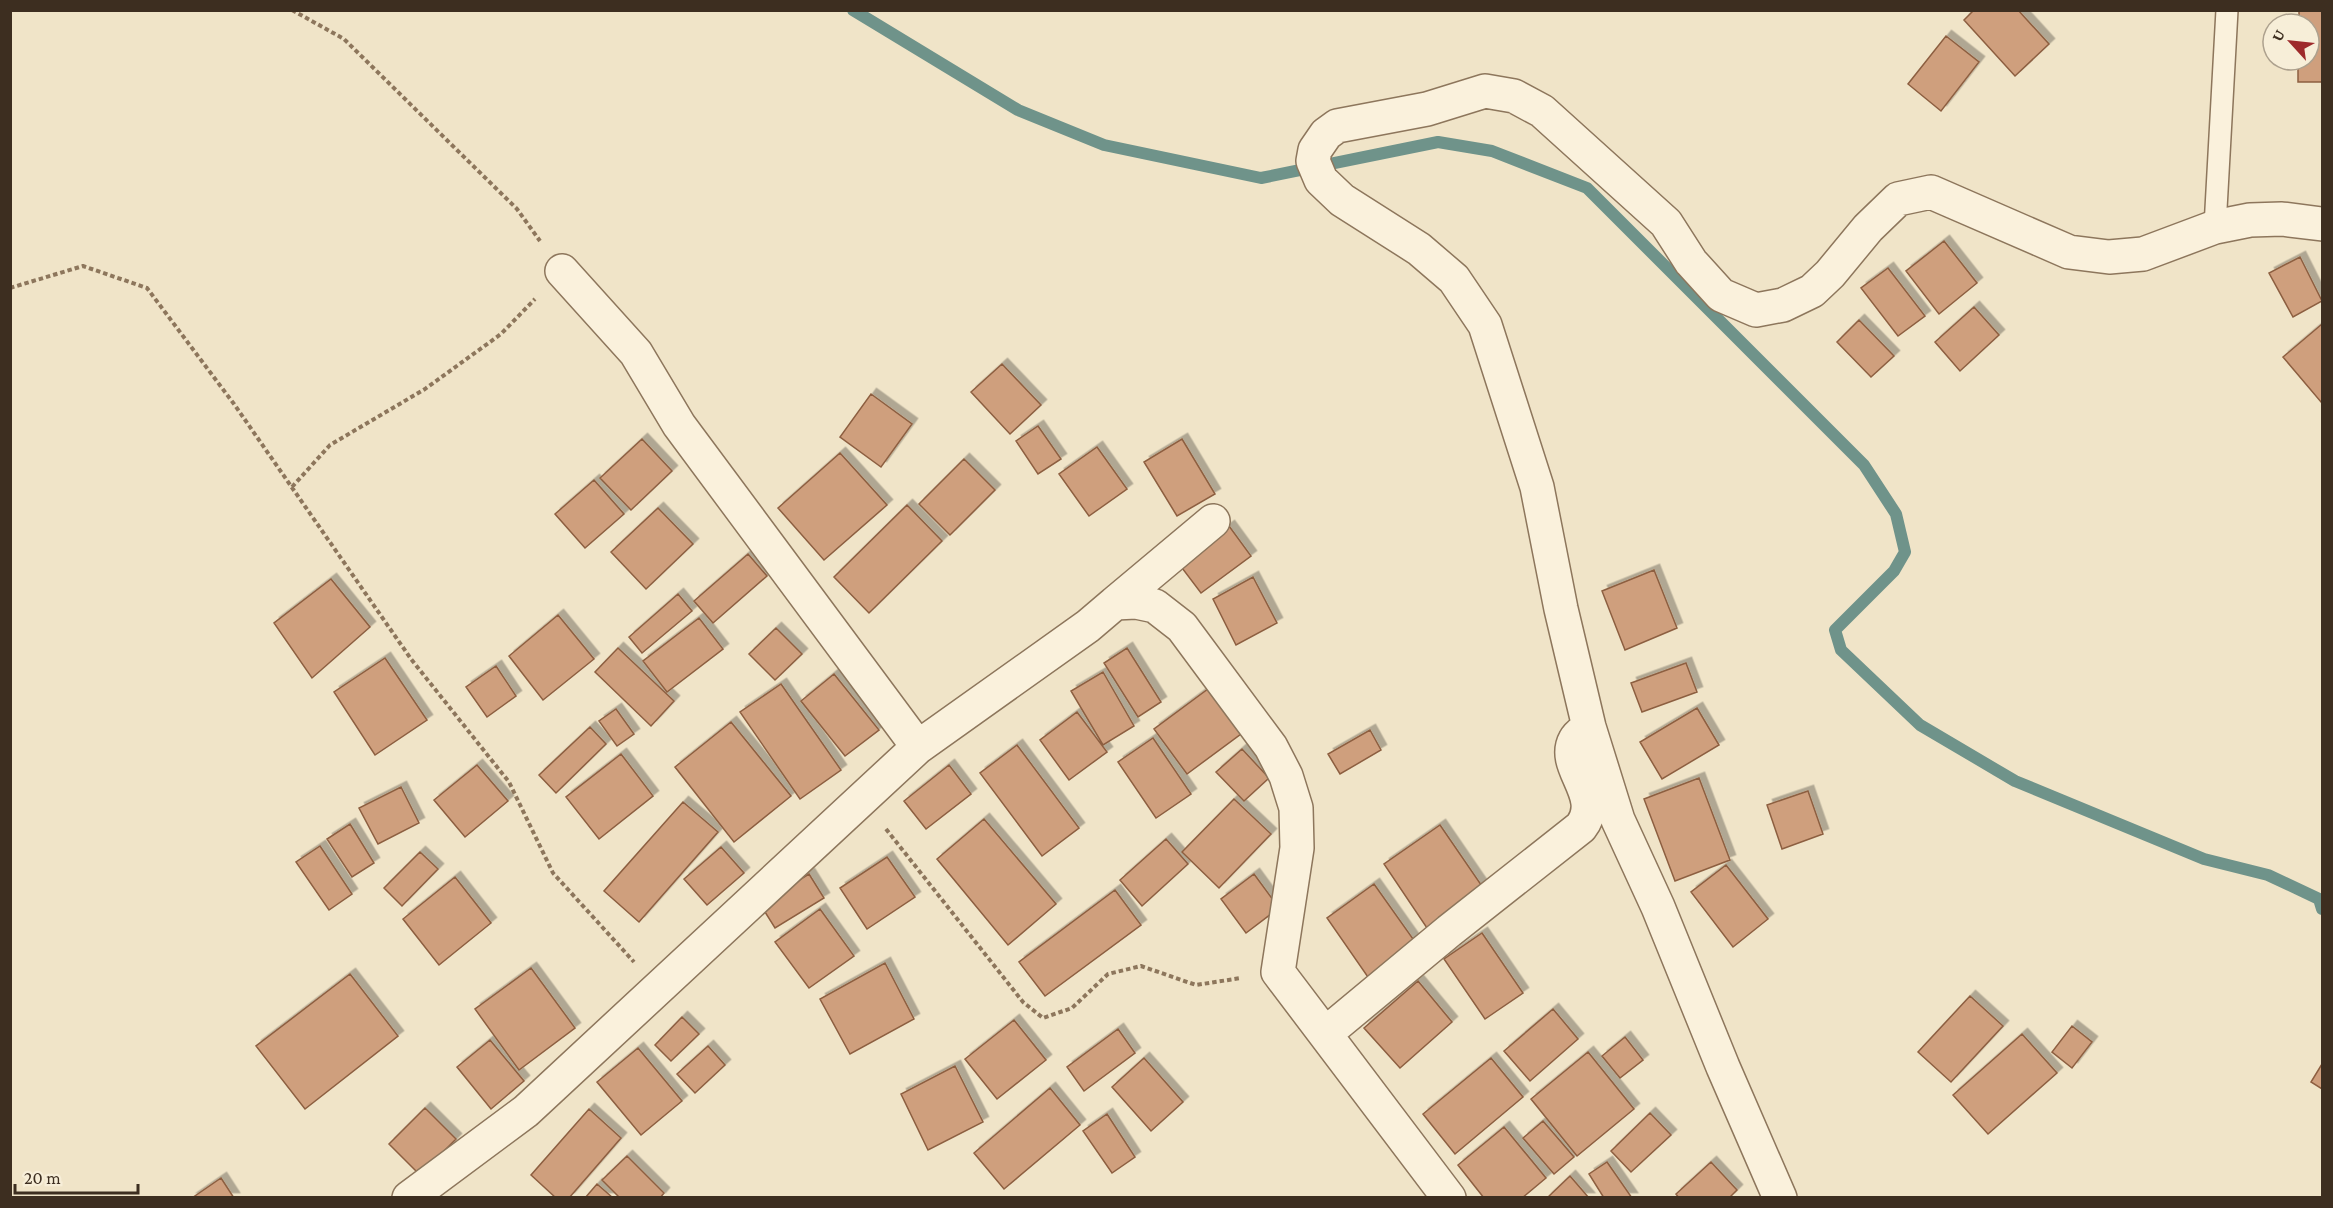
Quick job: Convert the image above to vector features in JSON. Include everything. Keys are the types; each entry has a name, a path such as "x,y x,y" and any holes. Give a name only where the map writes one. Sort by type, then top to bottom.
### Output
{"street":[{"path":"1780,1197 1723,1067 1658,907 1618,820 1589,727 1561,609 1537,487 1485,325 1454,279 1419,249 1342,200 1321,180 1313,161 1315,150 1326,134 1337,126 1427,109 1485,91 1514,96 1542,111 1666,223 1691,262 1721,295 1756,310 1783,305 1812,291 1830,274 1868,228 1898,199 1931,192 2069,252 2109,257 2143,254 2215,226 2250,219 2282,219 2322,224"},
{"path":"562,271 636,352 679,425 918,747"},
{"path":"409,1197 526,1111 863,801 918,747 1088,626 1213,521"},
{"path":"1115,603 1136,602 1155,606 1182,627 1271,747 1286,776 1296,808 1297,848 1278,972 1449,1197"},
{"path":"1325,1034 1449,931 1581,827 1587,819 1590,807 1571,752 1576,737 1589,727"}],"lane":[{"path":"2215,226 2227,10"}],"path":[{"path":"291,488 330,445 425,389 501,334 562,271 517,209 344,39 292,10"},
{"path":"10,288 83,266 147,288 234,404 411,659 509,782 553,873 658,989"},
{"path":"863,801 1023,1002 1043,1018 1072,1008 1108,974 1141,966 1196,985 1278,972"}],"building":[{"path":"1974,10 2018,10 2049,44 2015,76 1964,20"},
{"path":"2299,10 2322,10 2322,82 2298,82 2298,72 2321,72 2321,12 2299,12"},
{"path":"1946,36 1979,62 1941,111 1908,84"},
{"path":"1944,241 1977,283 1939,314 1906,271"},
{"path":"2300,257 2322,301 2293,317 2269,273"},
{"path":"1888,268 1925,316 1898,336 1861,288"},
{"path":"1974,307 1999,335 1960,371 1935,342"},
{"path":"1859,320 1894,356 1871,377 1837,342"},
{"path":"2322,324 2322,401 2321,402 2283,357"},
{"path":"1002,364 1041,405 1010,434 971,392"},
{"path":"871,394 912,424 881,467 840,437"},
{"path":"1038,426 1061,459 1038,474 1016,441"},
{"path":"642,439 672,471 631,510 600,478"},
{"path":"1182,439 1215,494 1177,516 1144,462"},
{"path":"1097,447 1127,489 1089,516 1059,474"},
{"path":"840,453 887,505 824,560 778,508"},
{"path":"964,459 995,490 950,535 919,504"},
{"path":"594,480 624,514 585,548 555,514"},
{"path":"907,505 942,541 869,613 834,577"},
{"path":"658,508 693,544 646,589 611,552"},
{"path":"1229,526 1251,556 1201,593 1179,564"},
{"path":"748,554 767,576 713,623 694,601"},
{"path":"1654,570 1677,628 1625,650 1602,591"},
{"path":"1253,577 1277,623 1236,645 1213,599"},
{"path":"331,579 370,627 312,678 274,623"},
{"path":"678,594 692,611 642,653 629,637"},
{"path":"558,615 594,659 543,700 509,656"},
{"path":"699,618 723,649 667,692 643,661"},
{"path":"776,628 802,654 775,680 749,654"},
{"path":"618,648 674,701 651,726 595,672"},
{"path":"1127,648 1161,702 1138,717 1104,663"},
{"path":"385,658 427,720 375,755 334,692"},
{"path":"1686,663 1697,692 1642,712 1631,683"},
{"path":"496,666 516,696 487,717 466,687"},
{"path":"1103,672 1134,726 1103,745 1071,691"},
{"path":"834,674 879,730 845,756 801,701"},
{"path":"781,684 841,770 800,799 740,712"},
{"path":"1212,686 1245,731 1187,774 1154,729"},
{"path":"1697,708 1719,745 1662,779 1640,742"},
{"path":"616,709 634,734 617,746 599,721"},
{"path":"1077,712 1107,752 1069,780 1040,740"},
{"path":"731,722 791,796 734,842 675,767"},
{"path":"590,727 606,744 556,793 539,775"},
{"path":"1370,730 1381,750 1340,774 1328,754"},
{"path":"1153,738 1191,794 1156,818 1118,762"},
{"path":"1017,745 1079,828 1042,856 980,773"},
{"path":"1242,749 1269,778 1244,801 1216,772"},
{"path":"621,754 653,796 599,839 566,797"},
{"path":"477,765 508,801 465,837 434,800"},
{"path":"949,765 971,794 926,829 904,801"},
{"path":"1699,778 1730,860 1675,881 1644,799"},
{"path":"401,787 419,823 378,844 359,808"},
{"path":"1808,791 1823,834 1782,849 1767,805"},
{"path":"1234,799 1271,834 1219,888 1182,852"},
{"path":"683,802 718,832 639,922 604,891"},
{"path":"984,819 1056,904 1008,945 937,859"},
{"path":"350,824 374,863 352,877 327,839"},
{"path":"1440,825 1486,892 1429,931 1384,864"},
{"path":"1166,839 1188,864 1142,906 1120,880"},
{"path":"320,846 352,894 329,910 296,862"},
{"path":"721,847 744,873 707,905 684,879"},
{"path":"420,852 438,869 402,906 384,888"},
{"path":"887,857 915,897 867,929 840,888"},
{"path":"1726,865 1768,919 1733,947 1691,892"},
{"path":"809,874 824,898 775,928 760,904"},
{"path":"1254,874 1279,908 1246,933 1221,899"},
{"path":"455,877 491,923 439,965 403,919"},
{"path":"1374,884 1418,946 1370,980 1327,918"},
{"path":"1115,890 1141,925 1045,996 1019,962"},
{"path":"820,909 854,956 809,988 775,942"},
{"path":"1482,933 1523,993 1485,1019 1444,959"},
{"path":"885,963 914,1019 850,1054 820,999"},
{"path":"531,968 575,1028 519,1070 475,1009"},
{"path":"350,974 398,1036 305,1109 256,1046"},
{"path":"1418,981 1452,1022 1400,1068 1364,1028"},
{"path":"1970,996 2003,1026 1951,1082 1918,1052"},
{"path":"1553,1009 1578,1039 1530,1081 1504,1051"},
{"path":"682,1017 699,1034 671,1061 655,1045"},
{"path":"1014,1020 1046,1060 997,1099 965,1059"},
{"path":"2072,1026 2092,1042 2072,1068 2052,1052"},
{"path":"1118,1029 1135,1053 1084,1091 1067,1067"},
{"path":"2022,1034 2057,1073 1988,1134 1953,1095"},
{"path":"1625,1037 1643,1060 1620,1078 1602,1056"},
{"path":"490,1040 524,1081 491,1109 457,1067"},
{"path":"708,1046 725,1065 695,1093 677,1074"},
{"path":"638,1048 682,1101 641,1135 597,1082"},
{"path":"1588,1052 1634,1109 1577,1156 1531,1099"},
{"path":"1144,1058 1183,1102 1151,1131 1112,1087"},
{"path":"1491,1058 1523,1097 1455,1154 1423,1114"},
{"path":"2322,1064 2322,1089 2311,1082"},
{"path":"955,1066 983,1122 928,1150 901,1094"},
{"path":"1050,1088 1080,1125 1004,1189 974,1153"},
{"path":"425,1108 456,1139 420,1175 389,1144"},
{"path":"589,1109 621,1138 569,1198 556,1198 531,1175"},
{"path":"1650,1113 1671,1135 1631,1172 1611,1151"},
{"path":"1107,1114 1135,1157 1112,1173 1083,1131"},
{"path":"1543,1121 1574,1157 1554,1174 1523,1138"},
{"path":"1504,1127 1546,1178 1522,1198 1484,1198 1458,1165"},
{"path":"627,1156 664,1193 660,1198 620,1198 602,1180"},
{"path":"1607,1162 1632,1198 1604,1198 1589,1174"},
{"path":"1711,1162 1737,1190 1729,1198 1679,1198 1676,1194"},
{"path":"1570,1176 1589,1198 1547,1198"},
{"path":"221,1178 234,1198 192,1198"},
{"path":"597,1184 613,1198 585,1198"}],"waterway":[{"path":"853,10 1018,110 1104,145 1261,178 1438,142 1492,151 1587,188 1864,465 1896,514 1905,552 1894,571 1835,630 1841,650 1920,725 2015,781 2204,859 2268,875 2319,899 2322,909"}]}
